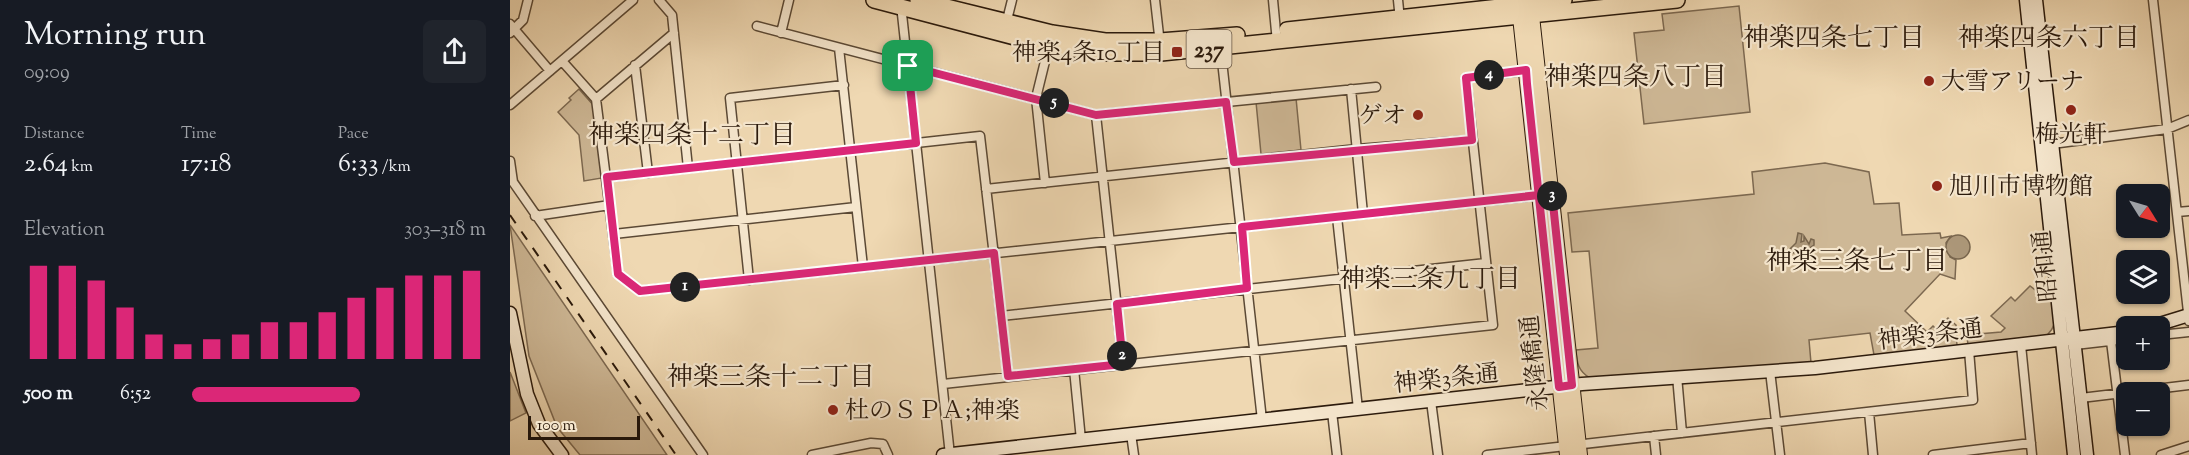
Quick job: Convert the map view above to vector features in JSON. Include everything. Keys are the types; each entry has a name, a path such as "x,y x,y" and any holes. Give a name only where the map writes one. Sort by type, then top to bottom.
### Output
{"highway":[{"name":"237","path":"874,0 1006,27"},
{"name":"237","path":"918,0 1050,39 1105,41 1160,47 1277,37 1525,9 1677,0"},
{"name":"237","path":"1525,9 1564,0"}],"main road":[{"name":"永隆橋通","path":"1525,9 1573,450"}],"street":[{"path":"528,0 523,20 512,29 550,70"},
{"path":"510,105 633,0"},
{"path":"659,0 672,15 688,168"},
{"path":"781,33 789,0"},
{"path":"1006,27 1012,0"},
{"path":"1155,0 1160,47"},
{"path":"1273,0 1277,37"},
{"path":"1398,0 1400,24"},
{"name":"昭和通","path":"2026,0 2087,455"},
{"name":"昭和通","path":"2036,0 2070,341 2074,455"},
{"path":"2153,0 2189,317 2170,322"},
{"path":"900,4 943,384 948,455"},
{"path":"757,26 1096,115 1376,87"},
{"path":"596,99 674,33"},
{"path":"1045,183 1036,98 1050,39"},
{"path":"1220,42 1262,420"},
{"path":"839,48 863,267"},
{"path":"562,61 596,99 618,274 640,291 1545,195"},
{"path":"635,65 648,173"},
{"path":"943,384 1493,325 1466,78 1532,70"},
{"path":"749,280 730,98 844,85"},
{"path":"1351,89 1363,214"},
{"path":"1096,115 1123,364"},
{"path":"2052,144 2168,129 2189,120"},
{"path":"607,177 980,136 1008,376"},
{"path":"986,189 1357,149 1472,140"},
{"path":"510,161 513,182 703,455"},
{"path":"536,216 610,206"},
{"path":"614,234 856,207"},
{"path":"2177,212 2189,211"},
{"path":"1337,217 1358,409"},
{"path":"1001,316 1486,263"},
{"path":"510,313 527,394 540,424 562,455"},
{"path":"2170,335 2189,332"},
{"name":"神楽3条通","path":"948,455 1009,451 1131,434 1566,386 1677,376 1770,371 2070,341 2116,334"},
{"path":"2070,341 2116,340"},
{"path":"2110,341 2116,386"},
{"path":"2020,345 2032,455"},
{"path":"1487,455 1573,450 1654,436 1973,400 1969,350"},
{"path":"1074,369 1081,440"},
{"path":"1770,371 1780,455"},
{"path":"1677,376 1682,433"},
{"path":"2170,387 2189,385"},
{"path":"2081,398 2116,393"},
{"path":"1431,401 1438,455"},
{"path":"1332,412 1337,455"},
{"path":"1869,412 1873,455"},
{"path":"1131,434 1134,455"},
{"path":"1654,436 1656,455"},
{"path":"2122,436 2124,455"},
{"path":"812,455 871,443 883,444 888,455"},
{"path":"1933,455 2031,443"},
{"path":"2161,455 2189,446"}],"shaded area":[{"path":"1739,6 1750,112 1644,124 1634,33 1664,30 1662,14"},
{"path":"579,89 595,107 602,178 584,181 579,135 558,112"},
{"path":"1296,98 1301,150 1261,154 1256,102"},
{"path":"1825,163 1869,172 1874,204 1899,203 1902,235 1940,233 1941,238 1951,236 1946,243 1950,257 1956,260 1955,279 1940,274 1905,311 1927,332 1933,326 1937,330 1948,318 1956,325 1957,346 1874,355 1870,333 1809,340 1811,363 1590,378 1583,372 1578,363 1576,350 1598,348 1589,251 1572,252 1568,213 1754,194 1752,172"},
{"path":"510,225 667,455 580,455 557,427 529,356"},
{"path":"1798,233 1802,234 1801,242 1804,241 1804,236 1809,244 1811,239 1814,240 1814,245 1808,249 1813,253 1811,257 1806,249 1802,249 1802,255 1798,253 1799,250 1793,253 1789,250 1796,243"},
{"path":"1958,235 1967,238 1970,247 1967,256 1958,259 1949,256 1946,247 1949,238"},
{"path":"2051,280 2056,312 2053,326 2043,338 1968,346 1967,335 2001,332 2005,328 1991,316 2011,297 2015,301 2030,286 2038,292"},
{"path":"510,372 526,413 510,421"}],"railway":[{"path":"510,215 676,455"}],"place":[{"name":"神楽4条10丁目","path":"1177,52"},
{"name":"大雪アリーナ","path":"1929,81"},
{"name":"梅光軒","path":"2071,110"},
{"name":"ゲオ","path":"1418,115"},
{"name":"旭川市博物館","path":"1937,186"},
{"name":"杜のＳＰＡ;神楽","path":"833,410"}],"district":[{"name":"神楽四条七丁目","path":"1834,37"},
{"name":"神楽四条六丁目","path":"2049,37"},
{"name":"神楽四条八丁目","path":"1636,76"},
{"name":"神楽四条十二丁目","path":"692,134"},
{"name":"神楽三条七丁目","path":"1857,260"},
{"name":"神楽三条九丁目","path":"1430,278"},
{"name":"神楽三条十二丁目","path":"771,376"}],"route":[{"path":"908,66 916,143 607,177 618,274 640,291 994,253 1008,376 1123,364 1117,304 1247,288 1242,227 1539,195 1552,194 1572,385 1559,387 1539,195 1527,84 1526,70 1466,78 1472,140 1234,162 1226,102 1096,115 908,66"}]}
